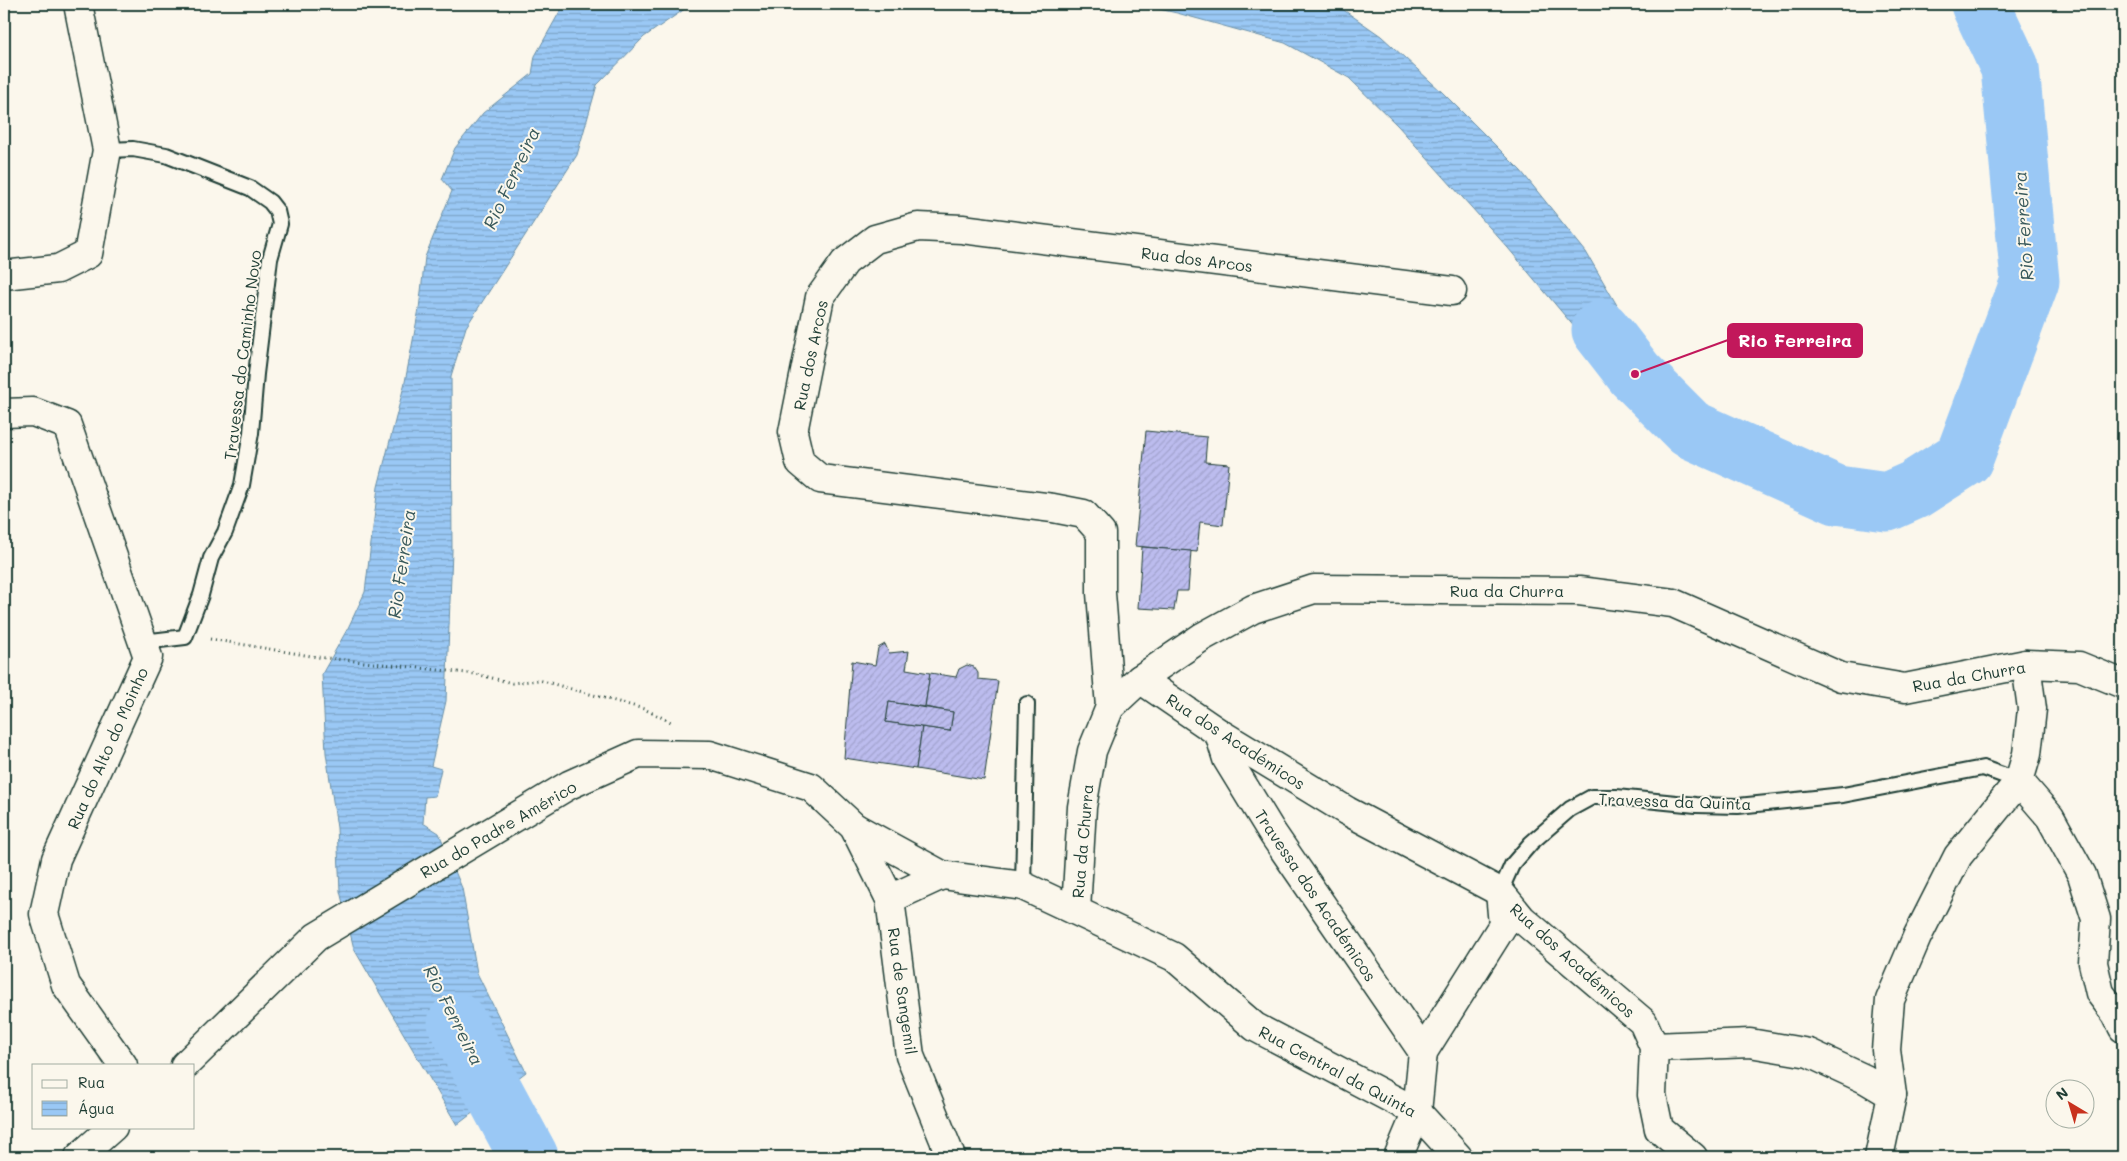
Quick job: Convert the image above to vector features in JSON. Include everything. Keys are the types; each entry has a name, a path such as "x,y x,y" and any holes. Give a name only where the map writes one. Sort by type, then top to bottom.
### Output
{"street":[{"path":"4,275 58,269 88,254 107,150 78,4"},
{"name":"Rua dos Arcos","path":"1110,707 1101,593 1101,533 1084,514 1053,508 820,479 800,462 793,432 820,297 845,262 875,239 918,227 962,229 1452,291"},
{"name":"Rua do Alto do Moinho","path":"4,413 33,412 67,425 148,657 56,860 44,914 66,984 122,1064"},
{"name":"Rua da Churra","path":"1076,910 1082,807 1092,750 1110,707 1140,679 1202,637 1253,609 1314,590 1579,591 1673,603 1841,677 1905,688 2026,664 2079,666 2123,684"},
{"path":"1879,1157 1892,1095 1886,1050 1890,1000 1917,937 1958,856 2019,781 2027,754 2032,709 2026,664"},
{"name":"Rua dos Académicos","path":"1140,679 1219,733 1347,811 1500,892 1522,919 1642,1022 1654,1047"},
{"name":"Travessa dos Académicos","path":"1219,733 1227,759 1273,834 1423,1052"},
{"name":"Rua do Padre Américo","path":"186,1064 316,937 569,785 638,754 710,755 811,787 854,827"},
{"name":"Travessa da Quinta","path":"2019,781 2050,817 2082,875 2096,919 2093,963 2100,993 2121,1017"},
{"name":"Rua Central da Quinta","path":"854,827 942,875 1023,886 1174,957 1255,1027 1417,1112 1458,1157"},
{"name":"Rua de Sangemil","path":"854,827 890,899 910,1056 952,1157"},
{"path":"890,899 942,875"},
{"name":"Travessa da Quinta","path":"1398,1157 1417,1112 1423,1052 1503,925 1500,892"},
{"path":"1693,1157 1659,1129 1652,1095 1654,1047 1750,1043 1809,1053 1865,1079 1892,1095"},
{"path":"79,1157 112,1128"}],"lane":[{"name":"Travessa do Caminho Novo","path":"107,150 133,149 166,155 250,188 273,206 277,211 280,224 269,267 251,433 242,485 225,532 211,558 201,595 185,637"},
{"path":"143,642 185,637"},
{"path":"1023,886 1028,704"},
{"name":"Travessa da Quinta","path":"1500,892 1512,865 1531,844 1570,809 1592,797 1616,797 1696,805 1738,806 1843,795 1983,768 2019,781"}],"path":[{"path":"185,637 220,640 317,657 476,674 512,683 539,680 644,709 676,725"}],"water":[{"path":"564,4 692,4 644,37 597,85 577,155 466,327 451,376 452,551 446,701 431,766 441,769 435,796 425,797 423,823 439,833 462,888 477,973 526,1072 457,1125 354,949 340,891 337,828 326,753 322,674 348,628 365,592 378,487 405,382 419,309 425,257 452,191 442,179 455,148 483,113 532,74 535,56"},
{"path":"1136,4 1335,4 1381,36 1442,92 1521,171 1586,252 1636,338 1670,378 1638,403 1508,248 1398,126 1349,78 1285,43 1177,13"}],"building":[{"path":"1146,431 1207,437 1205,462 1229,464 1223,525 1200,522 1197,552 1135,546"},
{"path":"1142,547 1191,551 1188,591 1177,591 1174,610 1138,608"},
{"path":"885,644 889,653 909,651 906,669 930,673 925,707 889,702 886,722 922,727 916,769 844,758 852,661 875,665 878,648"},
{"path":"967,665 974,667 978,673 978,679 998,681 984,780 916,769 922,727 950,731 953,712 925,707 930,673 956,677 959,669"},
{"path":"889,702 953,712 950,731 886,722"}],"waterway":[{"name":"Rio Ferreira","path":"1601,330 1635,374 1690,429 1837,495 1887,502 1914,490 1964,458 2030,281 2010,68 1980,4"},
{"name":"Rio Ferreira","path":"457,1023 529,1157"}],"place":[{"name":"Rio Ferreira","path":"1635,374"}]}
